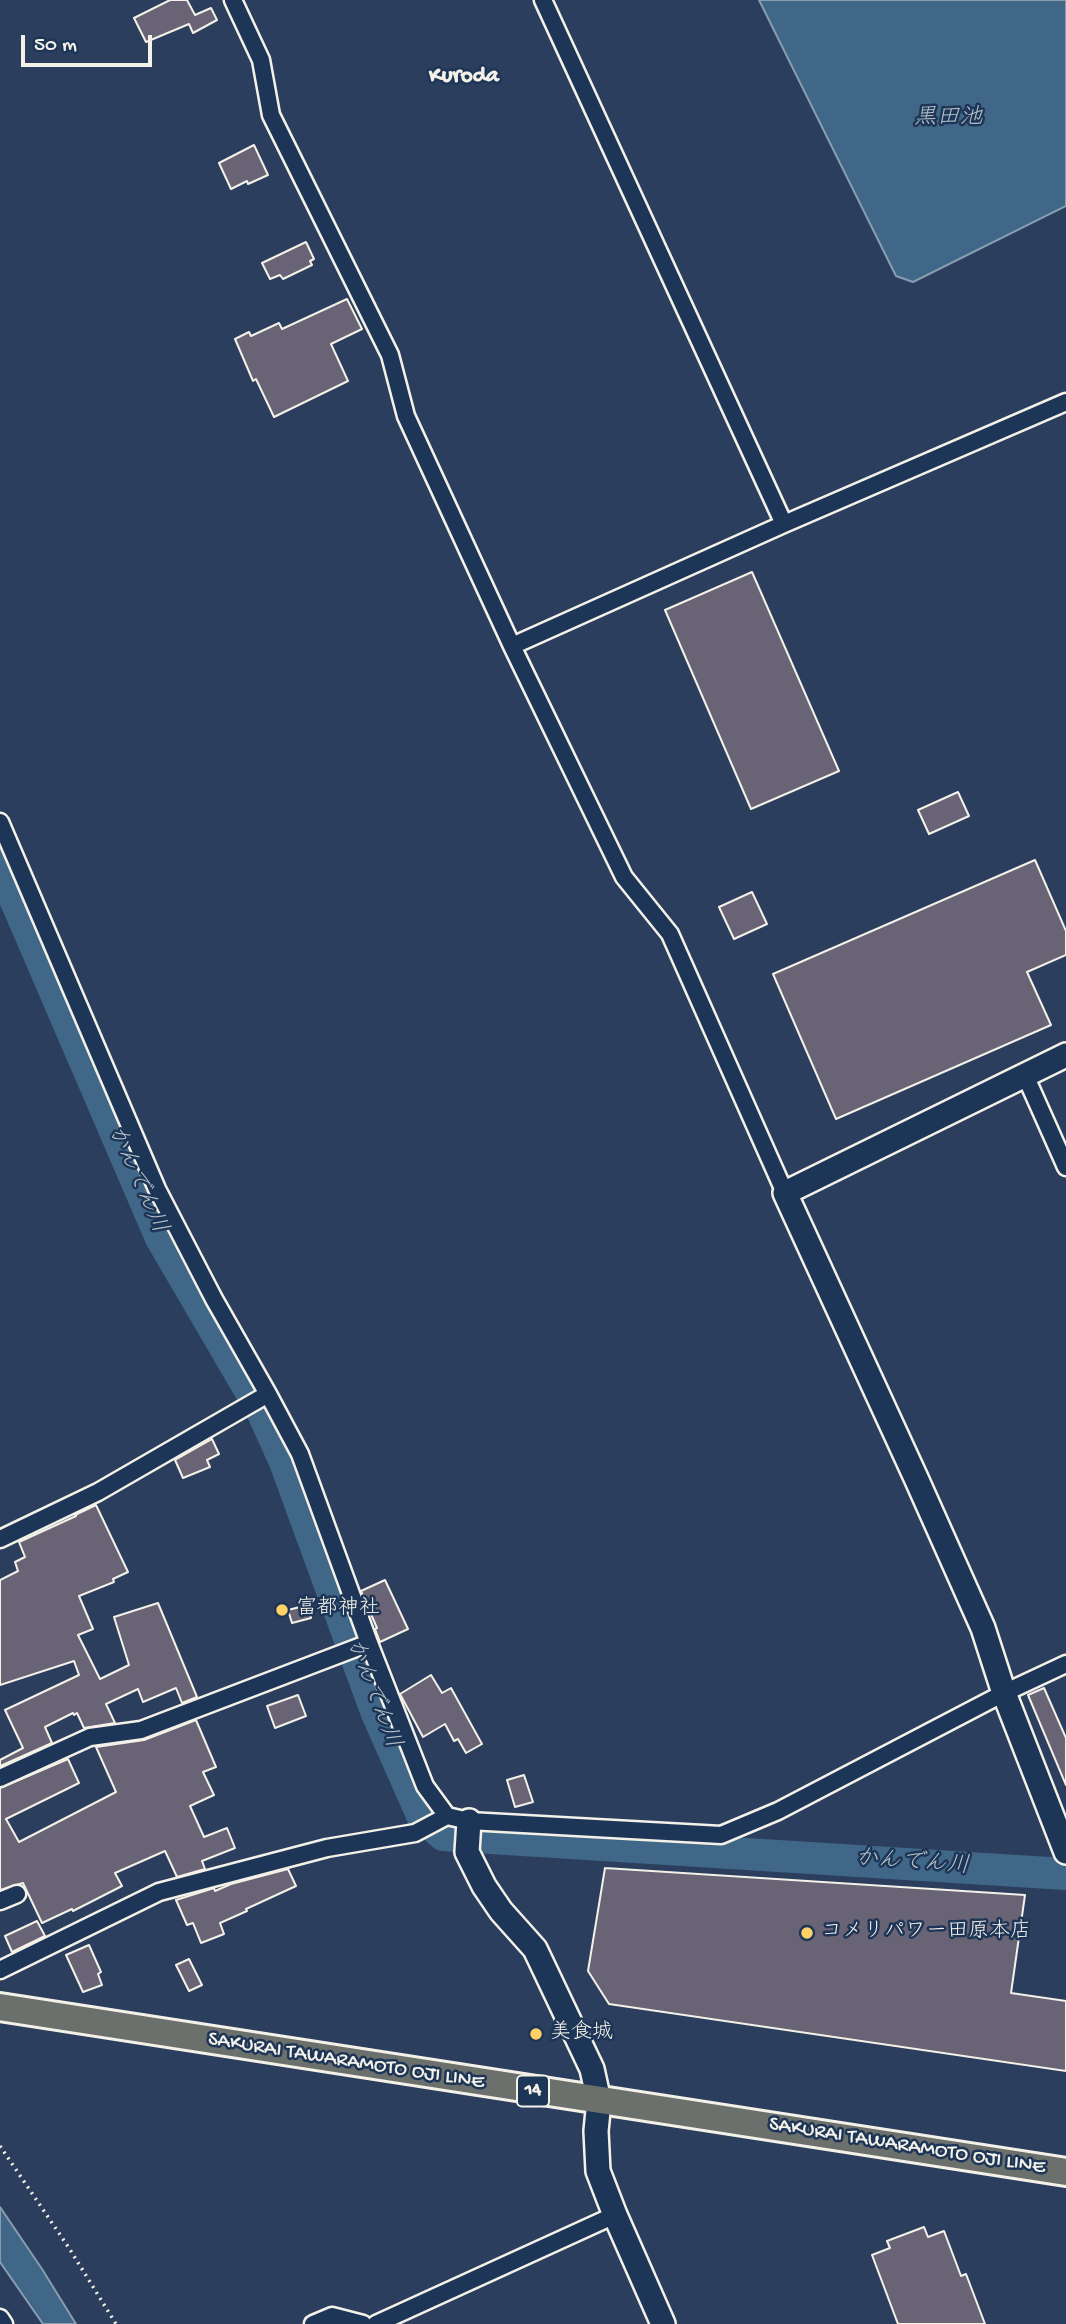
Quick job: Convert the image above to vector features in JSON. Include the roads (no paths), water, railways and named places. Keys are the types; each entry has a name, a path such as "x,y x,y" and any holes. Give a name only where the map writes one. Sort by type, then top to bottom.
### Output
{"main road":[{"name":"SAKURAI TAWARAMOTO OJI LINE","path":"0,2007 1066,2172"}],"street":[{"path":"233,0 261,60 271,115 390,355 405,416 624,877 670,934 916,1478 983,1629 1004,1693 1065,1844"},
{"path":"543,0 784,524"},
{"path":"512,646 1066,402"},
{"path":"0,822 158,1189 214,1300 300,1454 425,1786 458,1818 467,1852 484,1886 500,1911 535,1949 592,2070 599,2101 596,2131 598,2171 663,2324"},
{"path":"785,1192 1066,1055"},
{"path":"1025,1075 1066,1167"},
{"path":"1,1537 98,1492 268,1394"},
{"path":"0,1778 90,1737 141,1730 369,1643"},
{"path":"0,1970 159,1892 327,1847 415,1833 458,1818 721,1835 778,1811 1004,1693 1066,1664"},
{"path":"0,1901 17,1894"},
{"path":"376,2324 615,2216"},
{"path":"313,2324 332,2316 363,2324"},
{"path":"0,2318 4,2324"}],"water":[{"name":"黒田池","path":"759,0 1066,0 1066,206 913,282 896,276"},
{"path":"0,2207 76,2324 43,2324 0,2262"}],"waterway":[{"name":"かんでん川","path":"0,864 161,1238 262,1411 285,1462 376,1711 422,1815 443,1835 1066,1874"}],"place":[{"name":"富都神社","path":"282,1610"},
{"name":"コメリパワー田原本店","path":"807,1933"},
{"name":"美食城","path":"536,2034"}],"district":[{"name":"Kuroda","path":"464,77"}]}
